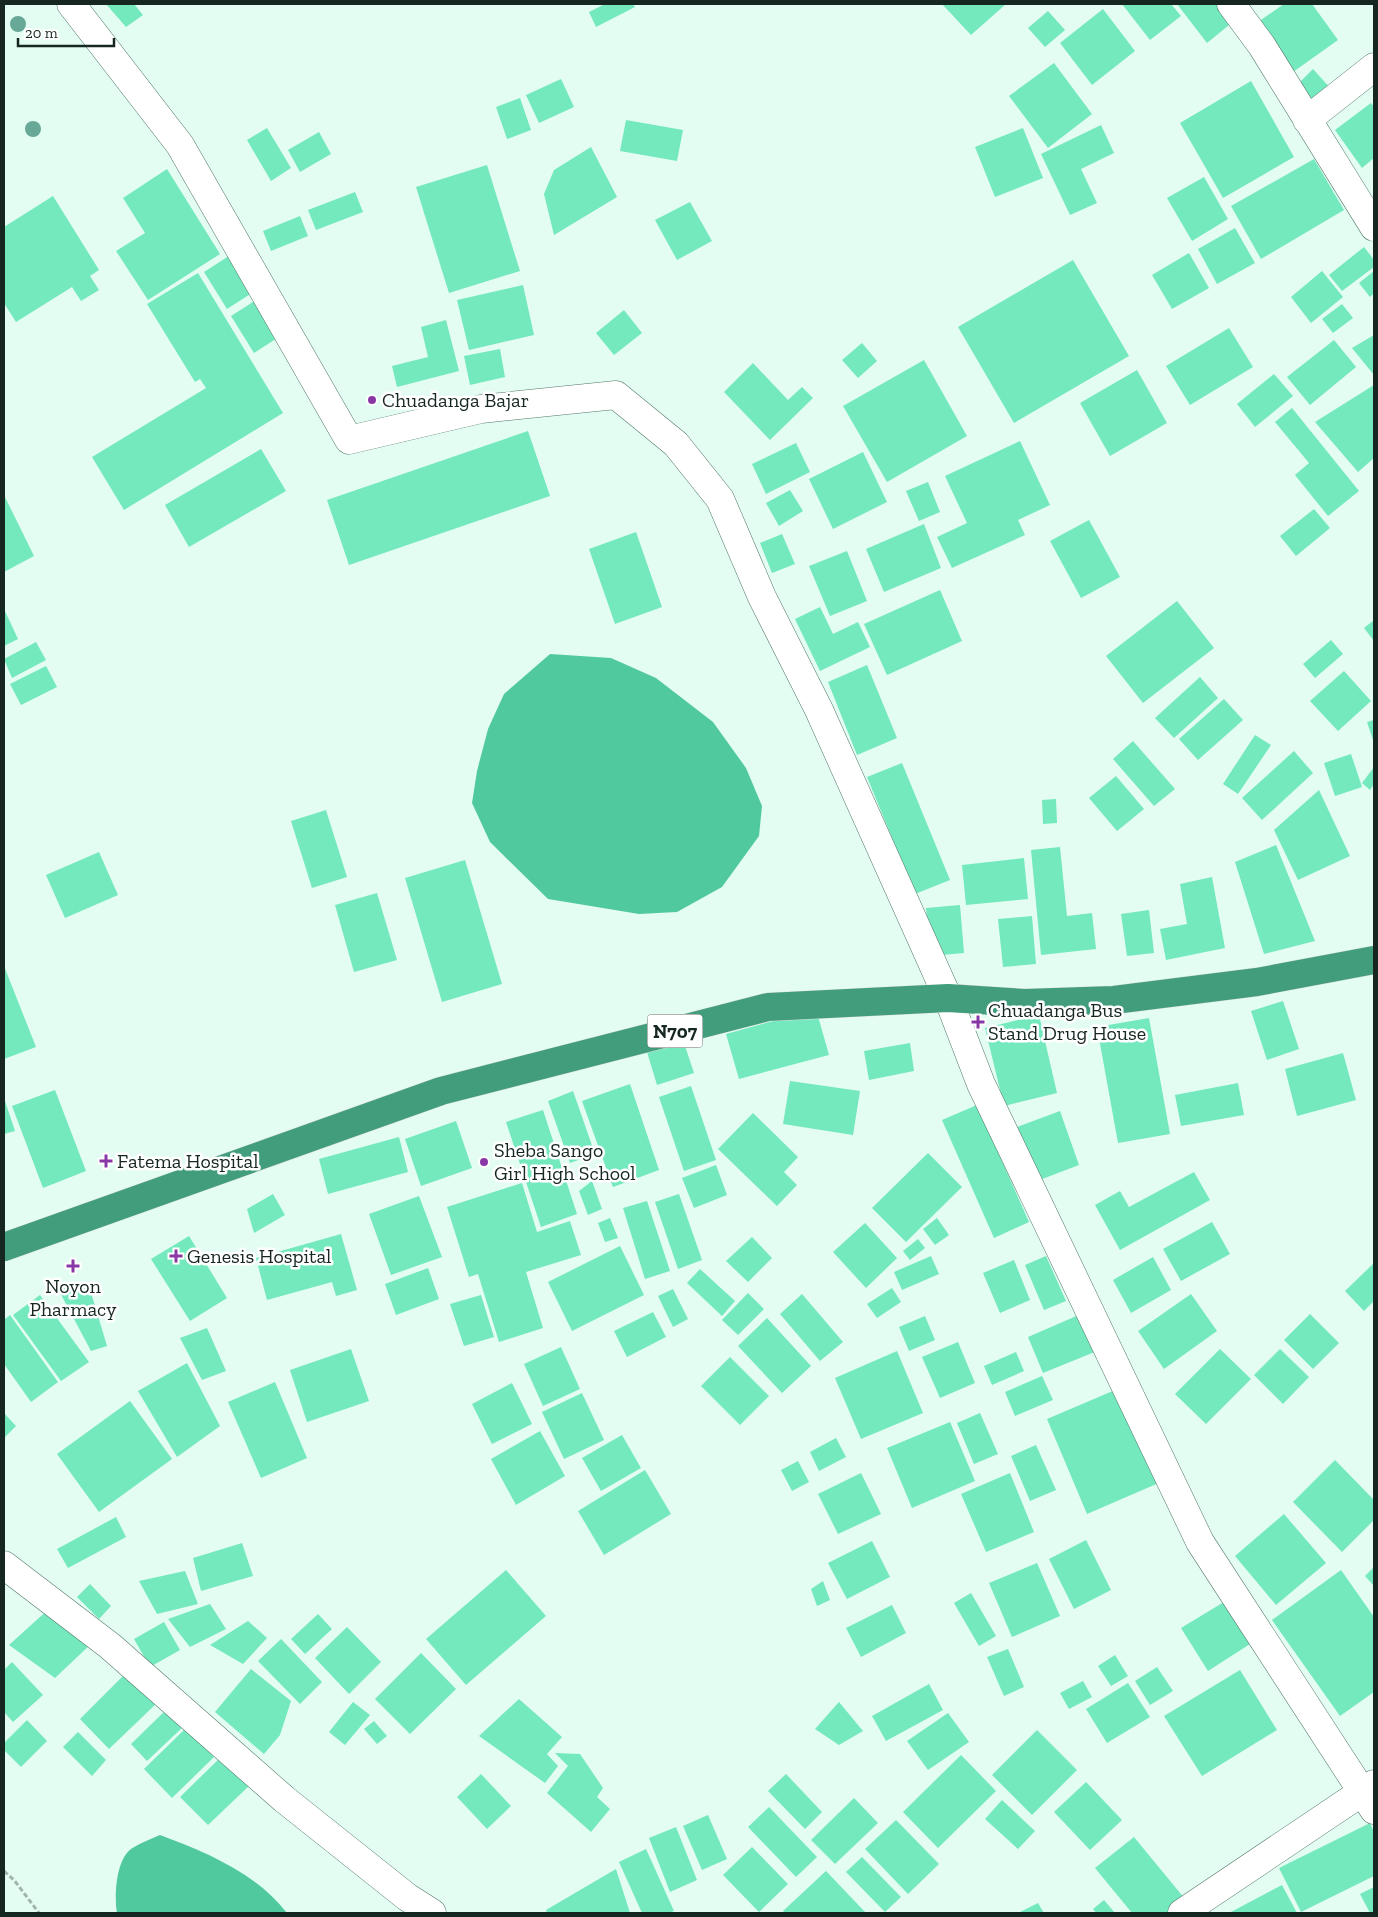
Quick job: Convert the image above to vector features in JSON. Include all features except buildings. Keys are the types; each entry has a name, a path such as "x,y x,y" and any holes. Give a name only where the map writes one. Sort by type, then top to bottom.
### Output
{"highway":[{"name":"N707","path":"4,1247 441,1091 768,1007 948,998 1025,1003 1114,1000 1258,982 1374,960"}],"street":[{"path":"71,4 180,145 349,440 481,408 616,395 676,444 720,499 762,597 819,710 948,998 981,1084 1200,1542 1370,1795 1182,1913"},
{"path":"1231,4 1262,46 1374,227"},
{"path":"1308,120 1374,67"},
{"path":"4,1565 110,1646 284,1799 407,1897 432,1913"}],"path":[{"path":"4,1871 14,1880 39,1913"}],"shaded area":[{"path":"550,654 611,658 656,678 713,722 746,768 762,806 759,836 722,887 677,912 639,914 548,899 490,842 472,803 477,771 488,729 504,694"},
{"path":"160,1835 229,1865 261,1886 287,1913 117,1913 116,1888 122,1861 131,1849"}],"place":[{"name":"Chuadanga Bajar","path":"372,400"},
{"name":"Chuadanga Bus Stand Drug House","path":"978,1022"},
{"name":"Fatema Hospital","path":"106,1161"},
{"name":"Sheba Sango Girl High School","path":"484,1162"},
{"name":"Genesis Hospital","path":"176,1256"},
{"name":"Noyon Pharmacy","path":"73,1266"}]}
